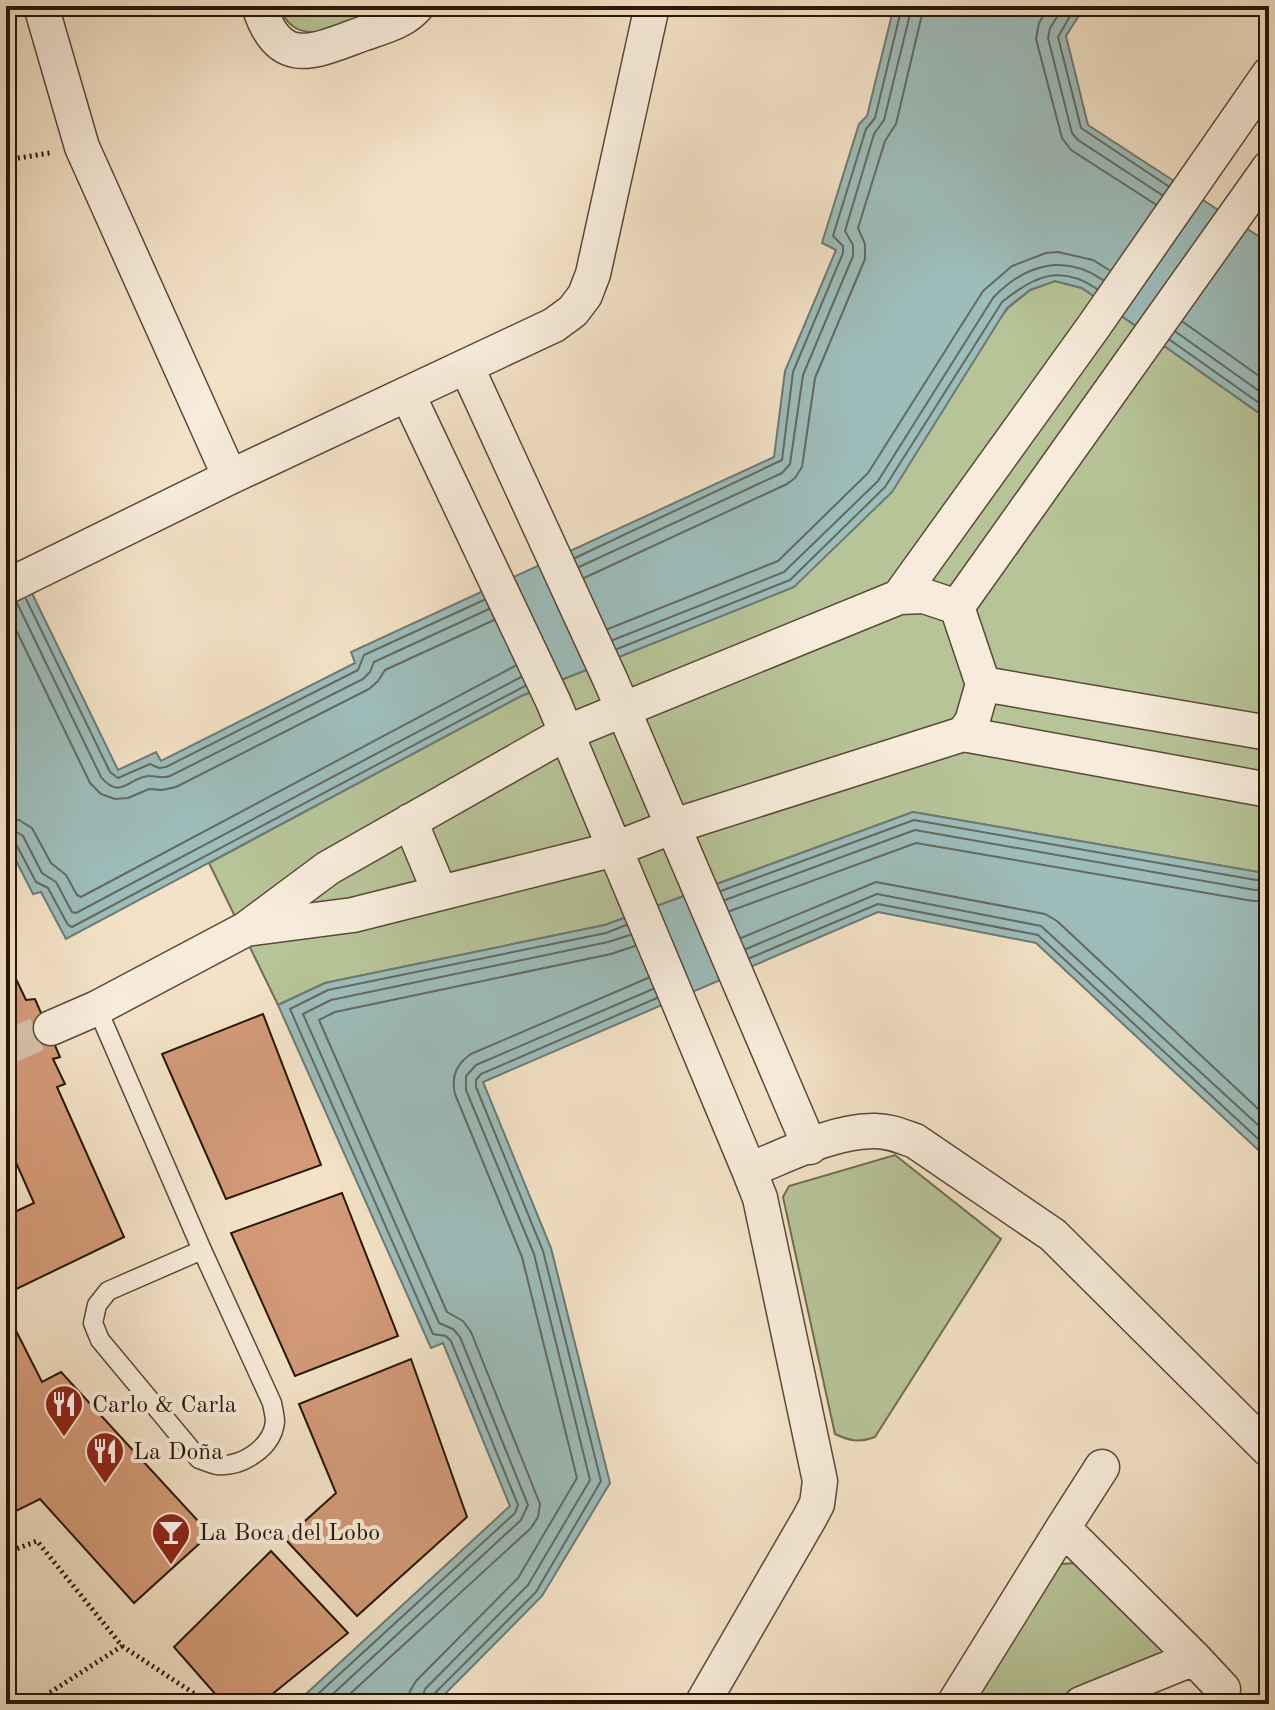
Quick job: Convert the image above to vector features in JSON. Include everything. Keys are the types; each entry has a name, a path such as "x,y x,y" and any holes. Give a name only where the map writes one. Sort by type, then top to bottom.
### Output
{"street":[{"path":"41,6 82,147 230,477"},
{"path":"259,6 266,29 275,40 288,49 302,52 319,50 402,19 417,6"},
{"path":"20,580 230,477 467,368 554,325 573,311 585,295 593,274 652,6"},
{"path":"899,597 1094,326 1269,74"},
{"path":"957,607 1269,168"},
{"path":"467,368 610,679 810,1147"},
{"path":"408,395 553,701 760,1198 820,1481 817,1504 703,1704"},
{"path":"51,1028 97,1008 246,929 328,868 566,733 899,597 924,596 957,607"},
{"path":"957,607 983,684 972,722 963,734"},
{"path":"983,684 1269,733"},
{"path":"246,929 353,915 615,849 674,826 963,734 1269,790"},
{"path":"410,821 440,893"},
{"path":"749,1170 847,1134 873,1130 895,1133 915,1141 1053,1235 1269,1450"},
{"path":"954,1704 1102,1467"},
{"path":"1063,1528 1223,1689"},
{"path":"1081,1704 1194,1658"}],"lane":[{"path":"97,1008 272,1403 275,1421 268,1440 252,1456 237,1463 216,1465 199,1459 100,1340 93,1323 97,1305 108,1291 202,1250"}],"path":[{"path":"6,160 82,147"},
{"path":"6,1553 37,1541 122,1646 210,1704"},
{"path":"17,1704 40,1699 122,1646"}],"green space":[{"path":"279,6 381,6 339,26 311,32 298,29 287,21"},
{"path":"1055,281 1082,288 1269,420 1269,871 1258,872 913,812 605,925 325,983 278,1005 209,863 521,696 794,587 1008,308 1030,290"},
{"path":"895,1155 1001,1239 875,1437 855,1440 835,1434 783,1197 789,1186"},
{"path":"1077,1563 1162,1645 1163,1651 1155,1662 1048,1704 972,1704 1060,1564"}],"water":[{"path":"894,6 1085,6 1066,36 1088,125 1269,243 1269,420 1082,288 1055,281 1030,290 1007,308 892,492 794,587 521,696 66,939 41,892 33,894 6,841 6,540 118,770 156,752 161,761 355,663 351,652 774,457 785,371 836,250 822,243 859,124 867,116"},
{"path":"913,812 1258,872 1269,871 1269,1160 1036,943 878,912 483,1082 551,1248 610,1483 542,1596 435,1704 295,1704 510,1506 443,1343 431,1348 278,1005 325,983 605,925"}],"building":[{"path":"6,966 26,1000 35,999 60,1057 53,1059 65,1084 57,1087 124,1237 6,1294 6,1216 34,1203 6,1140"},
{"path":"263,1014 321,1165 226,1199 162,1054"},
{"path":"342,1193 398,1336 295,1376 231,1233"},
{"path":"9,1317 42,1382 61,1372 210,1534 134,1603 40,1499 6,1516 6,1318"},
{"path":"411,1359 467,1517 357,1616 285,1539 336,1493 299,1404"},
{"path":"271,1551 348,1633 260,1704 224,1704 174,1647"}],"tunnel":[{"path":"6,1048 51,1028"}],"place":[{"name":"Carlo & Carla","path":"64,1438"},
{"name":"La Doña","path":"105,1485"},
{"name":"La Boca del Lobo","path":"171,1566"}]}
